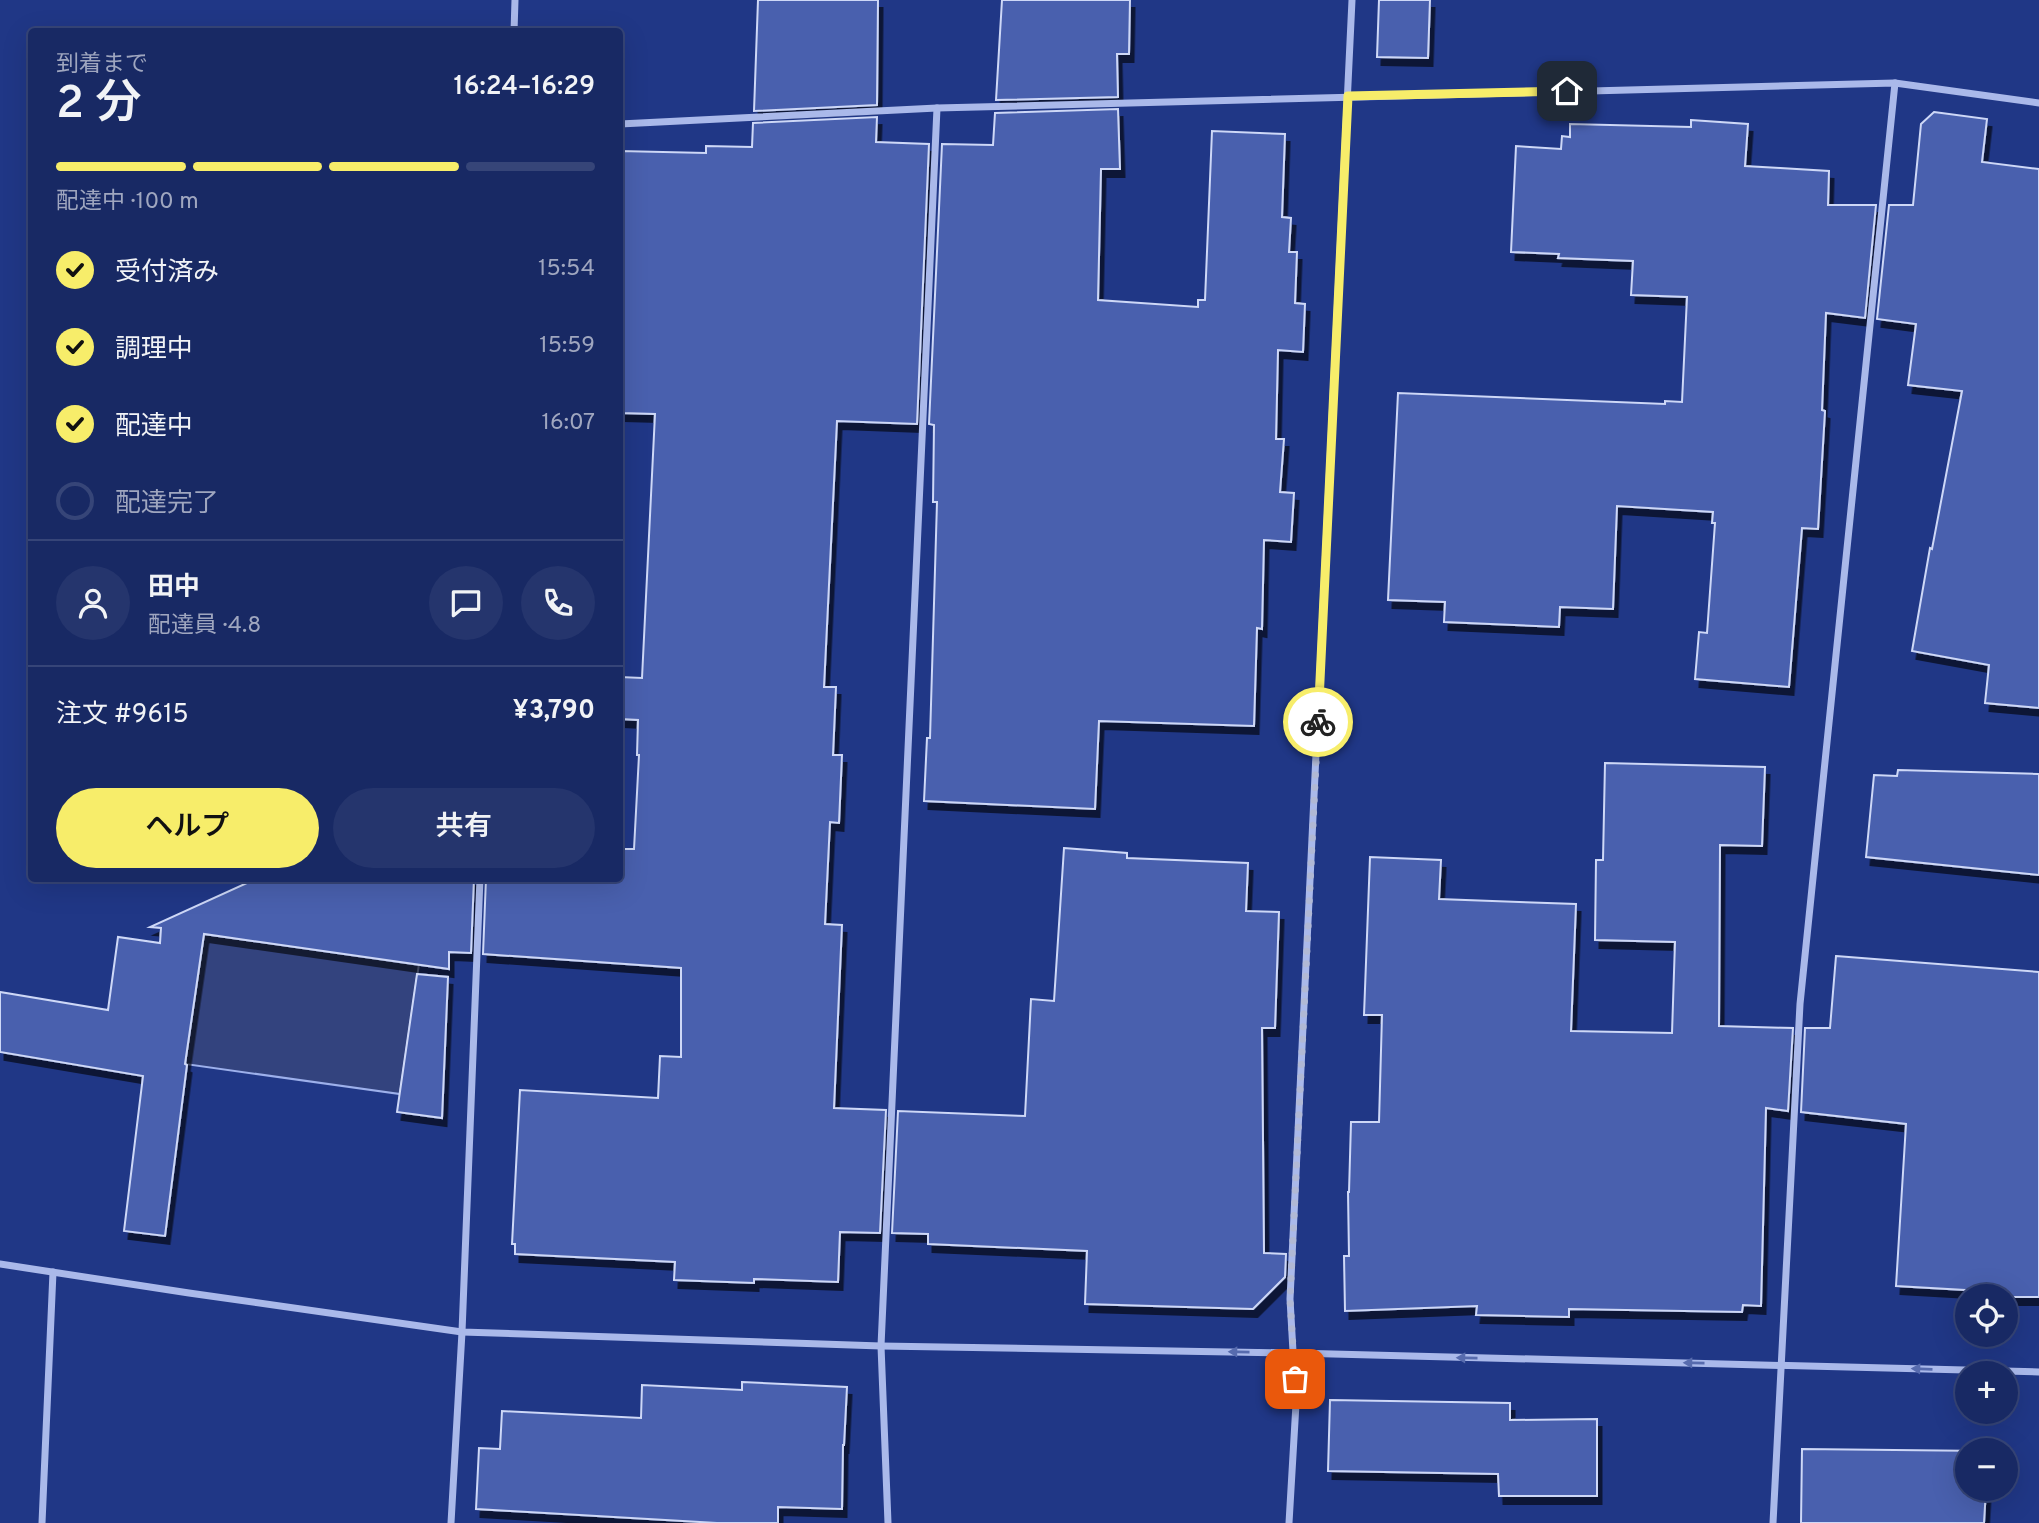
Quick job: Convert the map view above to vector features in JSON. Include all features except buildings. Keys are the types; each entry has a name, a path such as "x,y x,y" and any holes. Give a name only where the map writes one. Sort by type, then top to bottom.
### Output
{"street":[{"path":"514,28 515,0"},
{"path":"1289,1523 1296,1404 1291,1285 1352,0"},
{"path":"1773,1523 1800,1004 1895,83"},
{"path":"623,124 937,108 1895,83 2039,103"},
{"path":"888,1523 881,1346 937,108"},
{"path":"451,1523 462,1332 480,882"},
{"path":"0,1264 462,1332 881,1346 1294,1353 2039,1372"},
{"path":"42,1523 53,1272"}],"water":[{"path":"204,934 419,964 400,1094 185,1064"}],"way so far":[{"path":"1295,1379 1290,1299 1318,722"}],"route":[{"path":"1318,722 1348,96 1567,91"}]}
